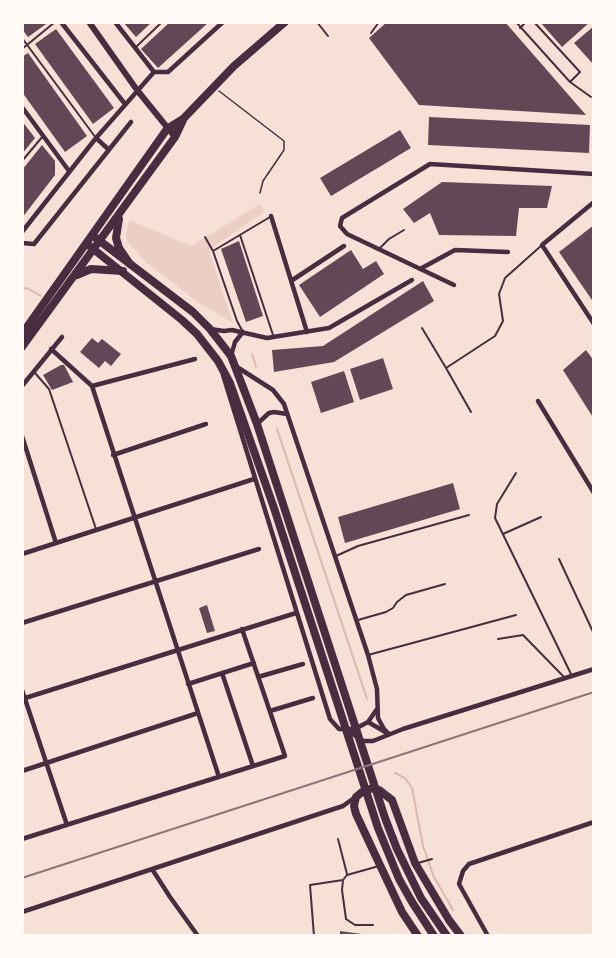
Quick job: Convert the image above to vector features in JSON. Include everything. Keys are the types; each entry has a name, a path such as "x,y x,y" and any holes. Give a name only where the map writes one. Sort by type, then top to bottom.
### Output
{"highway":[{"path":"22,347 76,275 91,246 167,129 183,119 234,66 285,22"},
{"path":"96,238 120,212 175,137 183,119"},
{"path":"76,275 91,269 126,268 116,238 120,212"},
{"path":"22,334 91,246"}],"main road":[{"path":"96,238 203,340 230,383 274,508 378,828 399,879 434,936"},
{"path":"91,246 193,312 210,329 237,367 385,818 421,898 447,936"},
{"path":"418,936 402,912 356,814 354,806 356,797 373,788 387,794 392,800 418,863 449,920 461,936"}],"street":[{"path":"61,22 125,104"},
{"path":"99,22 91,25 137,90 175,137"},
{"path":"115,22 154,72"},
{"path":"22,232 96,138 154,72 168,72 223,22"},
{"path":"22,107 69,171"},
{"path":"22,243 34,244 131,122"},
{"path":"96,138 108,149"},
{"path":"454,285 347,234 340,226 342,218 430,164 594,174"},
{"path":"594,202 542,245 594,324"},
{"path":"271,216 307,332"},
{"path":"291,281 344,246"},
{"path":"420,269 455,250 508,252"},
{"path":"210,329 273,338 329,328 412,280"},
{"path":"231,356 232,348 243,332"},
{"path":"22,386 62,337"},
{"path":"51,349 92,386 219,777"},
{"path":"92,386 195,359"},
{"path":"218,361 330,719 339,729 348,730 361,727 368,722 377,709"},
{"path":"237,367 280,396 288,414 368,655 377,689 377,709 381,724 389,734"},
{"path":"538,401 594,494"},
{"path":"257,424 269,413 288,414"},
{"path":"113,455 206,424"},
{"path":"22,436 56,543"},
{"path":"22,554 254,479"},
{"path":"22,623 259,549"},
{"path":"24,698 296,613"},
{"path":"22,840 285,756 243,629"},
{"path":"188,684 254,663"},
{"path":"258,677 303,664"},
{"path":"348,730 363,741 369,741 594,669"},
{"path":"222,673 254,766"},
{"path":"22,690 67,825"},
{"path":"270,711 313,698"},
{"path":"22,771 198,713"},
{"path":"368,722 389,734"},
{"path":"22,912 343,806 356,797"},
{"path":"488,936 459,884 469,864 594,822"},
{"path":"152,869 198,936"}],"lane":[{"path":"22,49 55,22"},
{"path":"134,48 162,22"},
{"path":"317,22 328,36"},
{"path":"370,33 379,22"},
{"path":"516,22 570,82 591,98"},
{"path":"520,28 526,22"},
{"path":"534,22 580,72 570,82"},
{"path":"22,38 96,138"},
{"path":"22,162 43,136"},
{"path":"213,251 271,216"},
{"path":"379,249 389,239 404,230"},
{"path":"240,234 273,338"},
{"path":"205,237 213,251 237,321 243,332"},
{"path":"446,369 495,336 502,321 499,294 505,278 542,245"},
{"path":"422,328 471,411"},
{"path":"33,371 49,389 96,530"},
{"path":"516,473 497,504 495,518 573,677"},
{"path":"334,557 358,546 469,515"},
{"path":"502,534 541,517"},
{"path":"559,559 594,634"},
{"path":"355,621 386,612 406,595 444,584"},
{"path":"368,655 516,615"},
{"path":"498,639 523,635 565,679"},
{"path":"338,839 347,876"},
{"path":"418,863 432,859"},
{"path":"314,936 310,885 343,880 347,876 379,866"},
{"path":"343,880 346,919 355,925 373,925"}],"path":[{"path":"214,87 285,141 284,150 263,181 260,193"}],"shaded area":[{"path":"260,204 264,212 209,250 233,323 196,301 147,263 128,243 126,235 129,220 191,246"}],"building":[{"path":"22,22 49,22 28,37 22,29"},
{"path":"123,22 152,22 136,37"},
{"path":"170,22 209,22 158,68 141,49"},
{"path":"387,22 505,22 586,115 419,105 369,38"},
{"path":"540,22 590,22 562,47"},
{"path":"594,26 594,65 574,43"},
{"path":"56,29 114,108 93,124 35,44"},
{"path":"28,53 87,136 65,152 22,92 22,57"},
{"path":"429,117 590,125 589,153 428,145"},
{"path":"22,121 35,138 22,154"},
{"path":"400,130 411,148 331,196 320,178"},
{"path":"42,145 55,161 55,175 22,218 22,170"},
{"path":"442,182 552,186 547,208 519,208 516,236 439,235 430,213 414,223 403,209"},
{"path":"594,225 594,303 559,252"},
{"path":"239,241 263,316 246,322 221,249"},
{"path":"351,250 363,269 376,261 384,274 320,317 299,285"},
{"path":"423,281 434,301 334,362 274,372 272,350 323,346"},
{"path":"92,338 98,343 102,339 121,354 111,366 105,361 99,368 80,352"},
{"path":"586,350 594,361 594,419 563,370"},
{"path":"383,358 393,389 360,400 350,369"},
{"path":"64,365 73,382 52,390 43,375"},
{"path":"344,371 354,402 321,413 311,382"},
{"path":"453,483 460,509 345,543 338,517"},
{"path":"207,605 215,631 207,633 199,608"},
{"path":"340,931 362,934 362,936 340,936"}],"waterway":[{"path":"22,289 27,288 41,296"},
{"path":"252,354 256,367"},
{"path":"277,429 367,699"},
{"path":"395,773 405,778 412,788 423,846 434,877 453,910"}],"railway":[{"path":"22,878 594,692"}]}
